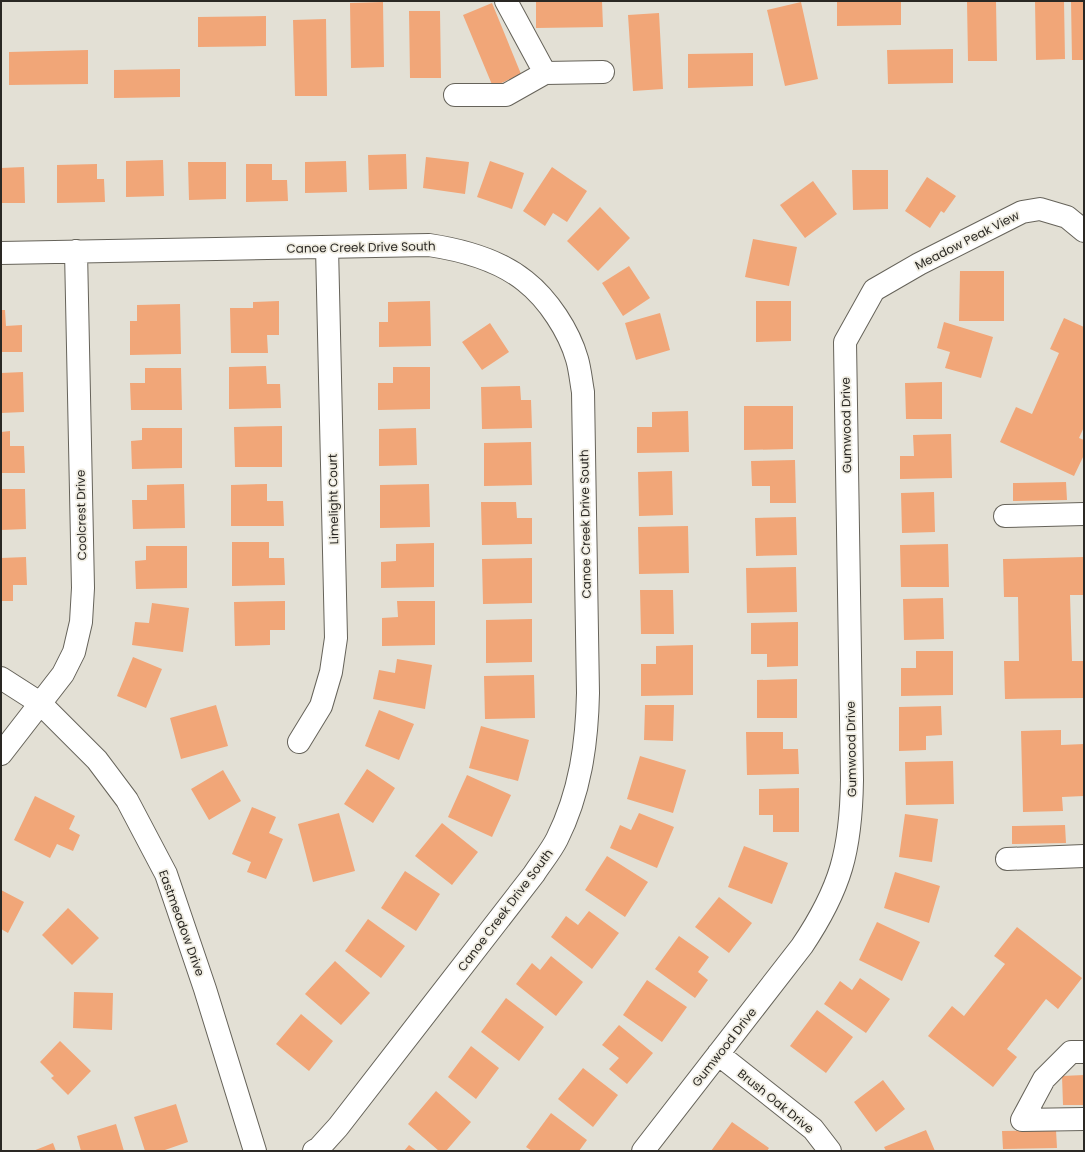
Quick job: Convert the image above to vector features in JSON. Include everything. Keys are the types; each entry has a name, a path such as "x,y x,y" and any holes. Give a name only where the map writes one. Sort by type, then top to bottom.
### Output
{"street":[{"path":"506,1 545,73"},
{"path":"454,95 506,95 545,73 604,72"},
{"name":"Meadow Peak View","path":"874,290 919,264 1022,212 1040,209 1067,217 1084,231"},
{"name":"Canoe Creek Drive South","path":"1,253 429,245 458,249 497,264 525,281 547,304 564,329 577,359 583,392 588,694 587,731 582,763 572,804 557,840 534,874 338,1127 319,1148 314,1151"},
{"name":"Limelight Court","path":"299,742 320,706 331,672 336,638 327,247"},
{"name":"Coolcrest Drive","path":"1,754 63,674 74,652 81,622 83,588 76,251"},
{"name":"Gumwood Drive","path":"643,1151 802,946 822,917 837,884 847,850 852,816 852,780 845,342 874,290"},
{"path":"1005,516 1084,514"},
{"name":"Eastmeadow Drive","path":"1,678 40,703 97,760 127,800 166,874 205,989 255,1151"},
{"path":"1007,859 1084,856"},
{"path":"1084,1052 1071,1052 1044,1079 1022,1120 1084,1119"},
{"name":"Brush Oak Drive","path":"718,1054 813,1129 830,1151"}],"building":[{"path":"536,1 602,1 603,27 536,28"},
{"path":"837,1 901,1 901,25 837,26"},
{"path":"967,1 996,1 997,61 968,61"},
{"path":"1035,1 1064,1 1065,59 1036,60"},
{"path":"1071,1 1084,1 1084,60 1072,60"},
{"path":"383,2 384,67 351,68 350,3"},
{"path":"801,2 818,79 785,86 767,10"},
{"path":"492,3 521,74 493,87 463,15"},
{"path":"409,11 440,11 441,78 410,78"},
{"path":"659,13 663,89 633,91 628,15"},
{"path":"266,16 266,46 198,47 198,17"},
{"path":"326,19 327,96 295,96 293,20"},
{"path":"953,49 953,83 888,84 887,50"},
{"path":"88,50 88,84 9,85 9,52"},
{"path":"753,53 753,86 688,88 688,54"},
{"path":"180,69 180,97 114,98 114,70"},
{"path":"406,154 407,189 369,190 368,155"},
{"path":"426,157 469,162 465,194 423,188"},
{"path":"163,160 164,196 126,197 126,161"},
{"path":"346,161 347,192 305,193 305,162"},
{"path":"490,161 524,173 512,209 477,197"},
{"path":"188,162 226,162 226,199 189,200"},
{"path":"97,164 97,179 104,179 105,202 57,203 57,165"},
{"path":"246,164 272,164 272,180 287,180 288,201 246,202"},
{"path":"24,167 25,203 1,203 1,168"},
{"path":"552,167 587,191 567,222 553,213 545,226 523,211"},
{"path":"852,170 888,170 888,209 853,210"},
{"path":"927,177 956,196 944,213 941,211 930,228 905,211"},
{"path":"813,181 837,214 805,238 780,205"},
{"path":"600,207 630,238 598,271 567,241"},
{"path":"753,239 797,247 789,286 745,277"},
{"path":"629,266 650,298 623,316 602,283"},
{"path":"960,271 1004,271 1004,321 959,321"},
{"path":"279,301 279,335 267,335 268,353 231,353 230,308 253,308 253,302"},
{"path":"430,301 431,346 379,347 379,322 388,322 388,302"},
{"path":"756,301 791,301 791,341 756,342"},
{"path":"180,304 181,354 130,355 130,321 137,321 137,305"},
{"path":"1,310 5,310 6,326 22,325 22,352 1,352"},
{"path":"660,313 670,350 636,360 625,323"},
{"path":"1064,318 1084,327 1084,427 1079,438 1084,440 1084,455 1074,476 1000,442 1016,407 1032,414 1059,353 1050,349"},
{"path":"944,322 993,337 981,378 945,368 950,352 937,348"},
{"path":"490,323 509,352 482,370 462,342"},
{"path":"266,366 267,384 280,384 281,408 229,409 229,367"},
{"path":"393,367 430,367 430,409 378,410 378,383 393,383"},
{"path":"145,368 181,368 182,410 131,410 130,383 145,383"},
{"path":"23,372 24,412 1,413 1,373"},
{"path":"942,382 942,419 906,419 905,383"},
{"path":"520,386 521,400 531,400 532,428 482,429 481,387"},
{"path":"744,406 793,406 793,449 744,450"},
{"path":"688,411 689,452 637,453 637,427 652,427 652,412"},
{"path":"282,426 282,467 235,467 234,427"},
{"path":"142,428 182,428 182,468 132,469 131,441 142,440"},
{"path":"416,428 417,465 379,466 379,429"},
{"path":"10,431 10,446 24,446 25,473 1,473 1,432"},
{"path":"951,434 952,478 900,479 900,456 914,456 913,435"},
{"path":"531,442 532,485 484,486 484,443"},
{"path":"795,460 796,503 770,503 770,486 752,486 751,461"},
{"path":"672,471 673,515 639,516 638,472"},
{"path":"1066,482 1067,500 1013,501 1013,483"},
{"path":"184,484 185,528 133,529 132,500 147,500 147,485"},
{"path":"267,484 267,501 283,501 284,526 231,526 231,485"},
{"path":"429,484 430,527 380,528 380,485"},
{"path":"1,489 25,489 26,529 1,530"},
{"path":"934,492 935,532 902,533 901,493"},
{"path":"481,502 516,502 517,518 532,518 532,544 482,545"},
{"path":"796,517 797,555 756,556 755,518"},
{"path":"688,526 689,573 639,574 638,527"},
{"path":"232,542 269,542 269,558 284,558 285,585 232,586"},
{"path":"434,543 434,587 381,588 381,562 396,561 396,544"},
{"path":"948,544 949,587 901,587 900,545"},
{"path":"146,546 187,546 187,588 136,589 135,561 146,560"},
{"path":"26,557 27,585 13,585 13,601 1,601 1,558"},
{"path":"1084,557 1084,595 1070,595 1072,661 1084,661 1084,698 1005,699 1004,661 1019,661 1018,597 1004,597 1003,559"},
{"path":"532,558 532,603 483,604 482,559"},
{"path":"796,567 797,612 747,613 746,568"},
{"path":"640,590 673,590 674,634 641,634"},
{"path":"943,598 944,639 904,640 903,599"},
{"path":"285,601 285,630 270,630 270,645 235,646 234,602"},
{"path":"397,601 435,601 435,645 382,646 382,618 398,617"},
{"path":"152,603 189,608 183,652 132,645 135,622 149,623"},
{"path":"532,619 532,662 486,663 486,620"},
{"path":"798,622 798,666 767,667 767,654 751,654 751,623"},
{"path":"693,645 693,695 641,696 641,664 656,664 656,646"},
{"path":"916,651 953,651 953,695 901,696 901,668 916,668"},
{"path":"133,657 162,669 146,708 117,696"},
{"path":"397,659 432,665 425,709 373,699 379,670 395,673"},
{"path":"534,675 535,718 485,719 484,676"},
{"path":"797,679 797,718 757,718 757,680"},
{"path":"216,705 228,746 181,759 170,718"},
{"path":"645,705 674,705 673,741 644,740"},
{"path":"941,706 942,735 926,736 926,750 899,751 899,707"},
{"path":"379,710 414,724 399,760 365,746"},
{"path":"481,726 529,740 518,781 469,768"},
{"path":"1061,730 1061,745 1084,744 1084,796 1062,797 1063,811 1023,812 1021,731"},
{"path":"746,732 783,732 783,749 798,749 799,774 747,775"},
{"path":"640,756 686,770 673,813 627,799"},
{"path":"953,761 954,804 906,805 905,762"},
{"path":"367,769 395,788 373,823 344,804"},
{"path":"223,770 241,801 209,820 191,789"},
{"path":"467,775 511,795 492,837 448,817"},
{"path":"799,788 799,832 773,832 773,815 759,815 759,789"},
{"path":"35,796 75,816 69,829 80,835 73,851 57,844 50,858 14,840"},
{"path":"252,807 276,817 269,833 283,839 266,879 247,872 251,862 232,854"},
{"path":"339,813 355,871 313,882 298,824"},
{"path":"639,813 674,827 657,868 610,848 620,825 631,830"},
{"path":"905,814 938,819 932,862 899,857"},
{"path":"442,823 478,852 452,885 415,856"},
{"path":"1065,825 1066,843 1012,844 1012,826"},
{"path":"744,846 788,863 772,904 728,887"},
{"path":"607,856 648,882 625,917 585,890"},
{"path":"405,871 440,894 416,931 381,908"},
{"path":"895,872 940,886 929,923 884,908"},
{"path":"1,890 24,902 8,933 1,929"},
{"path":"719,897 752,923 729,953 695,927"},
{"path":"68,908 99,938 72,965 42,935"},
{"path":"589,911 619,933 592,969 551,937 566,916 578,925"},
{"path":"368,919 405,946 381,978 345,951"},
{"path":"877,922 920,942 902,981 859,960"},
{"path":"1017,927 1082,978 1058,1009 1046,999 1007,1049 1017,1057 993,1087 928,1036 952,1006 964,1016 1005,964 994,956"},
{"path":"679,936 709,957 698,972 708,980 695,998 655,969"},
{"path":"551,956 583,982 556,1016 516,984 532,963 540,970"},
{"path":"335,961 370,993 341,1025 305,994"},
{"path":"860,978 890,999 866,1033 824,1004 840,981 852,990"},
{"path":"647,980 687,1007 662,1042 623,1015"},
{"path":"74,992 113,993 112,1030 73,1028"},
{"path":"506,998 544,1027 519,1061 481,1032"},
{"path":"817,1010 853,1037 826,1073 790,1046"},
{"path":"301,1014 333,1041 309,1071 276,1044"},
{"path":"619,1025 653,1053 627,1084 609,1069 619,1058 602,1045"},
{"path":"60,1041 91,1071 68,1095 51,1078 54,1076 40,1062"},
{"path":"471,1046 499,1068 476,1099 448,1077"},
{"path":"583,1068 618,1095 593,1127 558,1099"},
{"path":"1084,1075 1084,1105 1063,1105 1062,1076"},
{"path":"883,1080 905,1109 876,1132 854,1102"},
{"path":"436,1091 471,1122 446,1151 439,1151 408,1124"},
{"path":"176,1104 188,1142 162,1151 145,1151 134,1117"},
{"path":"551,1113 587,1140 579,1151 532,1151 526,1147"},
{"path":"732,1122 769,1148 767,1151 711,1151"},
{"path":"116,1124 124,1151 81,1151 77,1136"},
{"path":"926,1130 935,1151 886,1151 884,1147"},
{"path":"1056,1130 1057,1148 1003,1149 1002,1131"},
{"path":"53,1143 56,1151 33,1151"},
{"path":"409,1145 417,1151 404,1151"}]}
